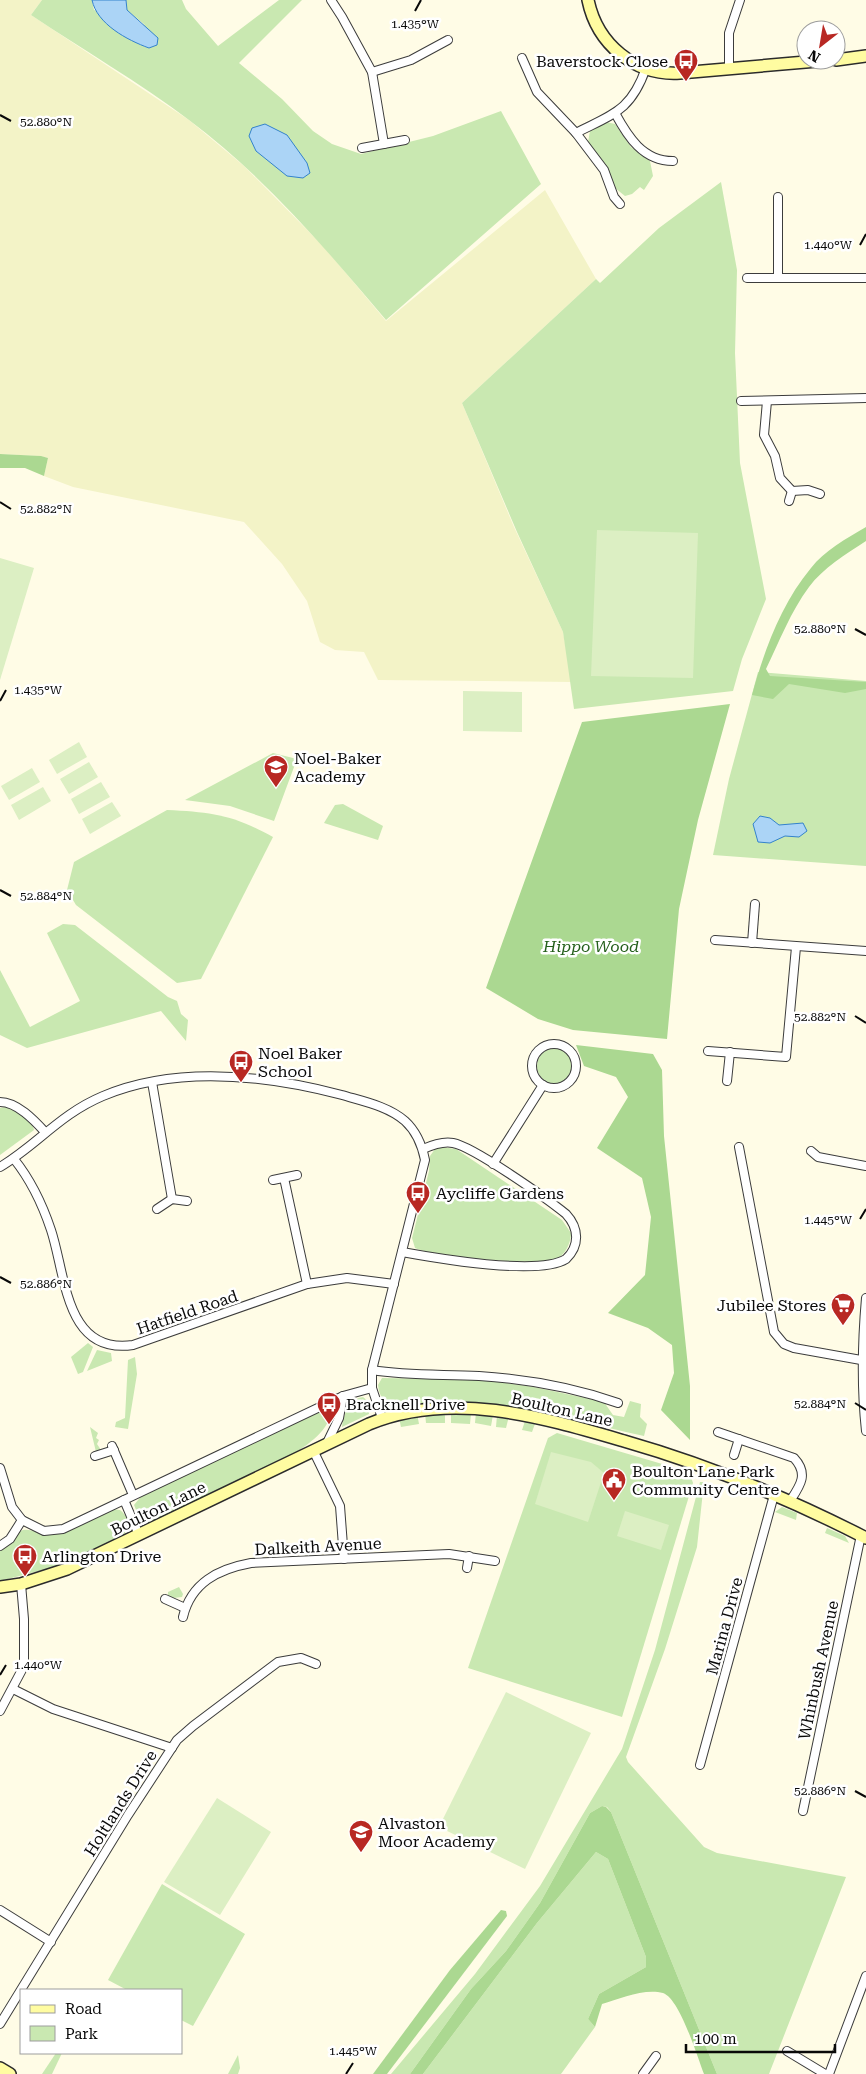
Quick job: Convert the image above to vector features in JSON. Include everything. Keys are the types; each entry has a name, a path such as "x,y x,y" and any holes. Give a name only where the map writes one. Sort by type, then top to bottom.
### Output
{"street":[{"path":"330,0 342,17 372,72 384,144"},
{"path":"588,0 596,24 609,44 629,61 646,68 672,74 796,63"},
{"path":"729,68 729,33 740,0"},
{"path":"372,72 411,60 448,40"},
{"path":"846,59 866,56"},
{"path":"522,58 537,92 576,134 604,170 610,188 620,204"},
{"path":"576,134 614,113 636,94 646,68"},
{"path":"614,113 628,136 644,152 658,159 673,161"},
{"path":"362,148 406,140"},
{"path":"778,197 778,277"},
{"path":"747,278 866,278"},
{"path":"741,401 866,398"},
{"path":"767,401 764,435 775,456 780,478 792,491"},
{"path":"792,491 808,490 820,494"},
{"path":"789,501 792,491"},
{"path":"752,943 755,904"},
{"path":"716,940 866,951"},
{"path":"708,1051 786,1057 796,946"},
{"path":"552,1044 568,1049 576,1063 575,1072 570,1081 558,1088 543,1085 533,1070 535,1056 542,1048 552,1044"},
{"path":"727,1081 730,1052"},
{"path":"0,1167 14,1159 69,1114 102,1096 152,1082 194,1077 233,1077 266,1080 332,1092 361,1100 400,1117 412,1128 423,1149 425,1167 372,1370 372,1388 382,1418"},
{"path":"152,1082 172,1199"},
{"path":"493,1164 543,1085"},
{"path":"0,1102 12,1105 34,1121 45,1132"},
{"path":"402,1252 450,1260 503,1265 548,1265 561,1262 569,1256 577,1237 571,1219 555,1205 493,1164 454,1143 441,1143 423,1149"},
{"path":"739,1148 774,1332 784,1344 794,1348 861,1360"},
{"path":"811,1151 818,1157 866,1166"},
{"name":"Hatfield Road","path":"14,1159 25,1175 50,1228 69,1303 77,1321 94,1338 116,1345 133,1345 307,1284 347,1278 394,1284"},
{"path":"273,1180 296,1175"},
{"path":"284,1178 307,1284"},
{"path":"158,1209 172,1199 188,1201"},
{"path":"866,1298 861,1360 861,1390 866,1431"},
{"name":"Boulton Lane","path":"372,1370 417,1376 463,1376 506,1379 571,1390 618,1403"},
{"name":"Boulton Lane","path":"22,1520 44,1531 57,1530 343,1396 372,1388"},
{"path":"326,1445 338,1418 343,1396"},
{"name":"Boulton Lane","path":"0,1587 20,1584 67,1569 382,1418 422,1410 457,1408 496,1410 542,1418 680,1458 790,1501 863,1536"},
{"path":"718,1432 790,1455 797,1461 801,1468 803,1479 790,1501"},
{"path":"734,1455 739,1438"},
{"path":"95,1456 113,1448 133,1495"},
{"path":"313,1450 340,1506 344,1559"},
{"path":"0,1468 12,1507 22,1520 10,1538 0,1546"},
{"name":"Marina Drive","path":"700,1765 774,1495"},
{"path":"124,1500 140,1535"},
{"name":"Whinbush Avenue","path":"802,1810 863,1536"},
{"name":"Dalkeith Avenue","path":"183,1617 185,1608 194,1590 205,1580 240,1565 414,1555 469,1556 495,1562"},
{"path":"468,1568 469,1556"},
{"path":"0,1711 24,1666 24,1619 20,1584"},
{"path":"165,1599 185,1608"},
{"name":"Holtlands Drive","path":"22,1989 172,1748 193,1726 278,1662 301,1658 316,1664"},
{"path":"13,1689 53,1709 172,1748"},
{"path":"0,1910 51,1942"},
{"path":"787,2051 827,2074 866,1976"},
{"name":"Holtlands Drive","path":"0,2024 20,1992"},
{"path":"643,2074 656,2056"},
{"path":"0,2068 10,2074"}],"green space":[{"path":"0,0 42,0 31,15 189,120 244,166 325,248 386,321 545,190 596,279 462,403 514,527 563,632 572,682 378,680 364,652 335,650 320,642 307,601 282,564 244,522 73,487 44,476 48,458 0,454"},
{"path":"42,0 92,0 94,10 145,25 127,10 126,0 182,0 186,9 218,46 279,0 302,0 239,63 282,99 313,131 332,144 361,154 433,136 501,111 541,184 386,320 293,214 217,142 151,92 31,15"},
{"path":"606,122 615,124 631,147 650,161 653,176 644,190 640,187 632,194 625,196 615,188 609,171 588,142 590,131"},
{"path":"721,182 737,270 735,353 740,463 766,599 742,659 733,691 574,709 563,632 517,532 462,403 596,279 600,283 659,228"},
{"path":"0,454 48,458 44,476 25,468 0,468"},
{"path":"866,527 866,541 828,568 809,587 791,616 766,669 770,676 866,682 866,689 845,693 789,684 773,699 752,695 775,628 800,582 822,556"},
{"path":"597,530 698,533 693,678 591,676"},
{"path":"0,558 34,568 0,680"},
{"path":"758,672 866,681 866,866 713,855 729,779"},
{"path":"463,691 522,692 522,732 463,731"},
{"name":"Hippo Wood","path":"730,704 698,820 679,909 667,1039 573,1030 538,1019 486,988 582,722"},
{"path":"79,742 87,757 57,774 49,760"},
{"path":"273,753 297,759 274,821 230,806 185,800"},
{"path":"89,762 98,777 69,794 60,779"},
{"path":"32,768 40,782 9,800 1,786"},
{"path":"101,782 110,797 79,814 71,799"},
{"path":"43,787 51,801 19,820 11,805"},
{"path":"112,802 121,816 90,834 82,819"},
{"path":"343,804 383,826 378,840 324,823 335,805"},
{"path":"167,810 197,812 234,819 273,837 201,979 177,983 76,905 67,890 74,862"},
{"path":"63,924 75,925 168,997 177,1001 181,1014 188,1020 186,1041 161,1011 27,1048 0,1035 0,970 30,1027 80,1001 47,933"},
{"path":"576,1045 653,1054 662,1070 664,1136 690,1386 690,1440 661,1410 674,1373 672,1345 648,1328 608,1313 645,1275 651,1217 642,1178 597,1148 628,1097 616,1077 584,1066"},
{"path":"555,1048 562,1049 568,1053 572,1059 572,1073 568,1079 562,1083 555,1084 548,1083 542,1079 538,1073 537,1066 538,1059 542,1053 548,1049"},
{"path":"5,1107 13,1110 30,1122 34,1130 0,1155 0,1108"},
{"path":"441,1147 456,1149 562,1220 571,1233 569,1244 563,1254 557,1259 531,1262 487,1260 415,1248 412,1238 429,1171 430,1156 435,1149"},
{"path":"88,1343 93,1347 83,1372 78,1374 71,1357"},
{"path":"97,1350 111,1353 112,1361 87,1371"},
{"path":"135,1357 137,1374 128,1429 115,1427 116,1422 125,1418 128,1360"},
{"path":"382,1378 486,1380 534,1387 604,1402 613,1415 624,1417 630,1401 641,1404 640,1417 647,1424 644,1436 549,1414 477,1403 446,1402 397,1409 389,1406 381,1397 378,1385"},
{"path":"363,1397 370,1403 369,1414 342,1427 350,1404"},
{"path":"326,1407 331,1409 330,1417 323,1430 311,1442 292,1455 149,1524 140,1519 134,1505 143,1494"},
{"path":"445,1412 445,1423 426,1423 425,1413"},
{"path":"476,1412 493,1415 491,1426 475,1423"},
{"path":"417,1413 419,1424 401,1427 399,1418"},
{"path":"451,1413 471,1414 470,1424 451,1423"},
{"path":"497,1415 509,1416 506,1428 496,1427"},
{"path":"526,1418 536,1421 532,1432 522,1430"},
{"path":"90,1427 98,1433 96,1438 99,1440 97,1444 101,1450 96,1452"},
{"path":"557,1433 686,1471 693,1483 622,1717 468,1668 548,1438"},
{"path":"551,1452 591,1462 604,1473 588,1522 535,1504"},
{"path":"700,1482 704,1482 697,1547 665,1649 626,1757 628,1762 704,1847 717,1853 846,1877 769,2074 717,2074 611,1812 607,1807 602,1806 590,1813 540,1903 506,1951 471,1989 410,2074 391,2074 475,1974 540,1886 622,1749 655,1650"},
{"path":"782,1507 797,1513 796,1520 775,1512"},
{"path":"112,1509 120,1510 126,1516 128,1527 122,1537 62,1565 0,1581 0,1550 7,1546 23,1530 47,1534 58,1533 82,1525"},
{"path":"625,1511 669,1525 661,1550 617,1536"},
{"path":"827,1528 845,1536 849,1543 825,1533"},
{"path":"179,1587 183,1594 182,1597 173,1598 168,1595 168,1592"},
{"path":"506,1692 591,1733 525,1869 439,1827"},
{"path":"217,1798 271,1832 220,1915 164,1882"},
{"path":"602,1806 611,1812 717,2074 704,2074 682,2017 669,1997 663,1993 640,1993 602,2004 595,2027 588,2019 599,1994 646,1967 646,1957 608,1859 596,1852 537,1923 423,2074 410,2074 471,1989 506,1951 540,1903 590,1813"},
{"path":"596,1852 608,1859 646,1957 646,1967 599,1994 588,2019 595,2027 561,2074 423,2074 537,1923"},
{"path":"162,1884 245,1934 193,2026 182,2020 182,1989 125,1989 108,1980"},
{"path":"501,1910 506,1911 507,1916 387,2074 373,2074 450,1970"},
{"path":"55,2054 62,2054 52,2074 42,2074"},
{"path":"238,2055 240,2068 238,2074 228,2074"}],"water":[{"path":"92,0 126,0 127,10 158,38 157,45 149,48 114,30 100,16"},
{"path":"265,124 287,135 307,163 310,173 303,178 287,176 256,151 249,136 252,128"},
{"path":"760,816 770,818 779,825 803,823 807,831 799,837 785,836 770,843 758,842 753,824"}],"place":[{"name":"Baverstock Close","path":"686,82"},
{"name":"Noel-Baker Academy","path":"276,788"},
{"name":"Noel Baker School","path":"241,1083"},
{"name":"Aycliffe Gardens","path":"418,1214"},
{"name":"Jubilee Stores","path":"843,1326"},
{"name":"Bracknell Drive","path":"329,1425"},
{"name":"Boulton Lane Park Community Centre","path":"614,1501"},
{"name":"Arlington Drive","path":"25,1577"},
{"name":"Alvaston Moor Academy","path":"361,1853"}]}
